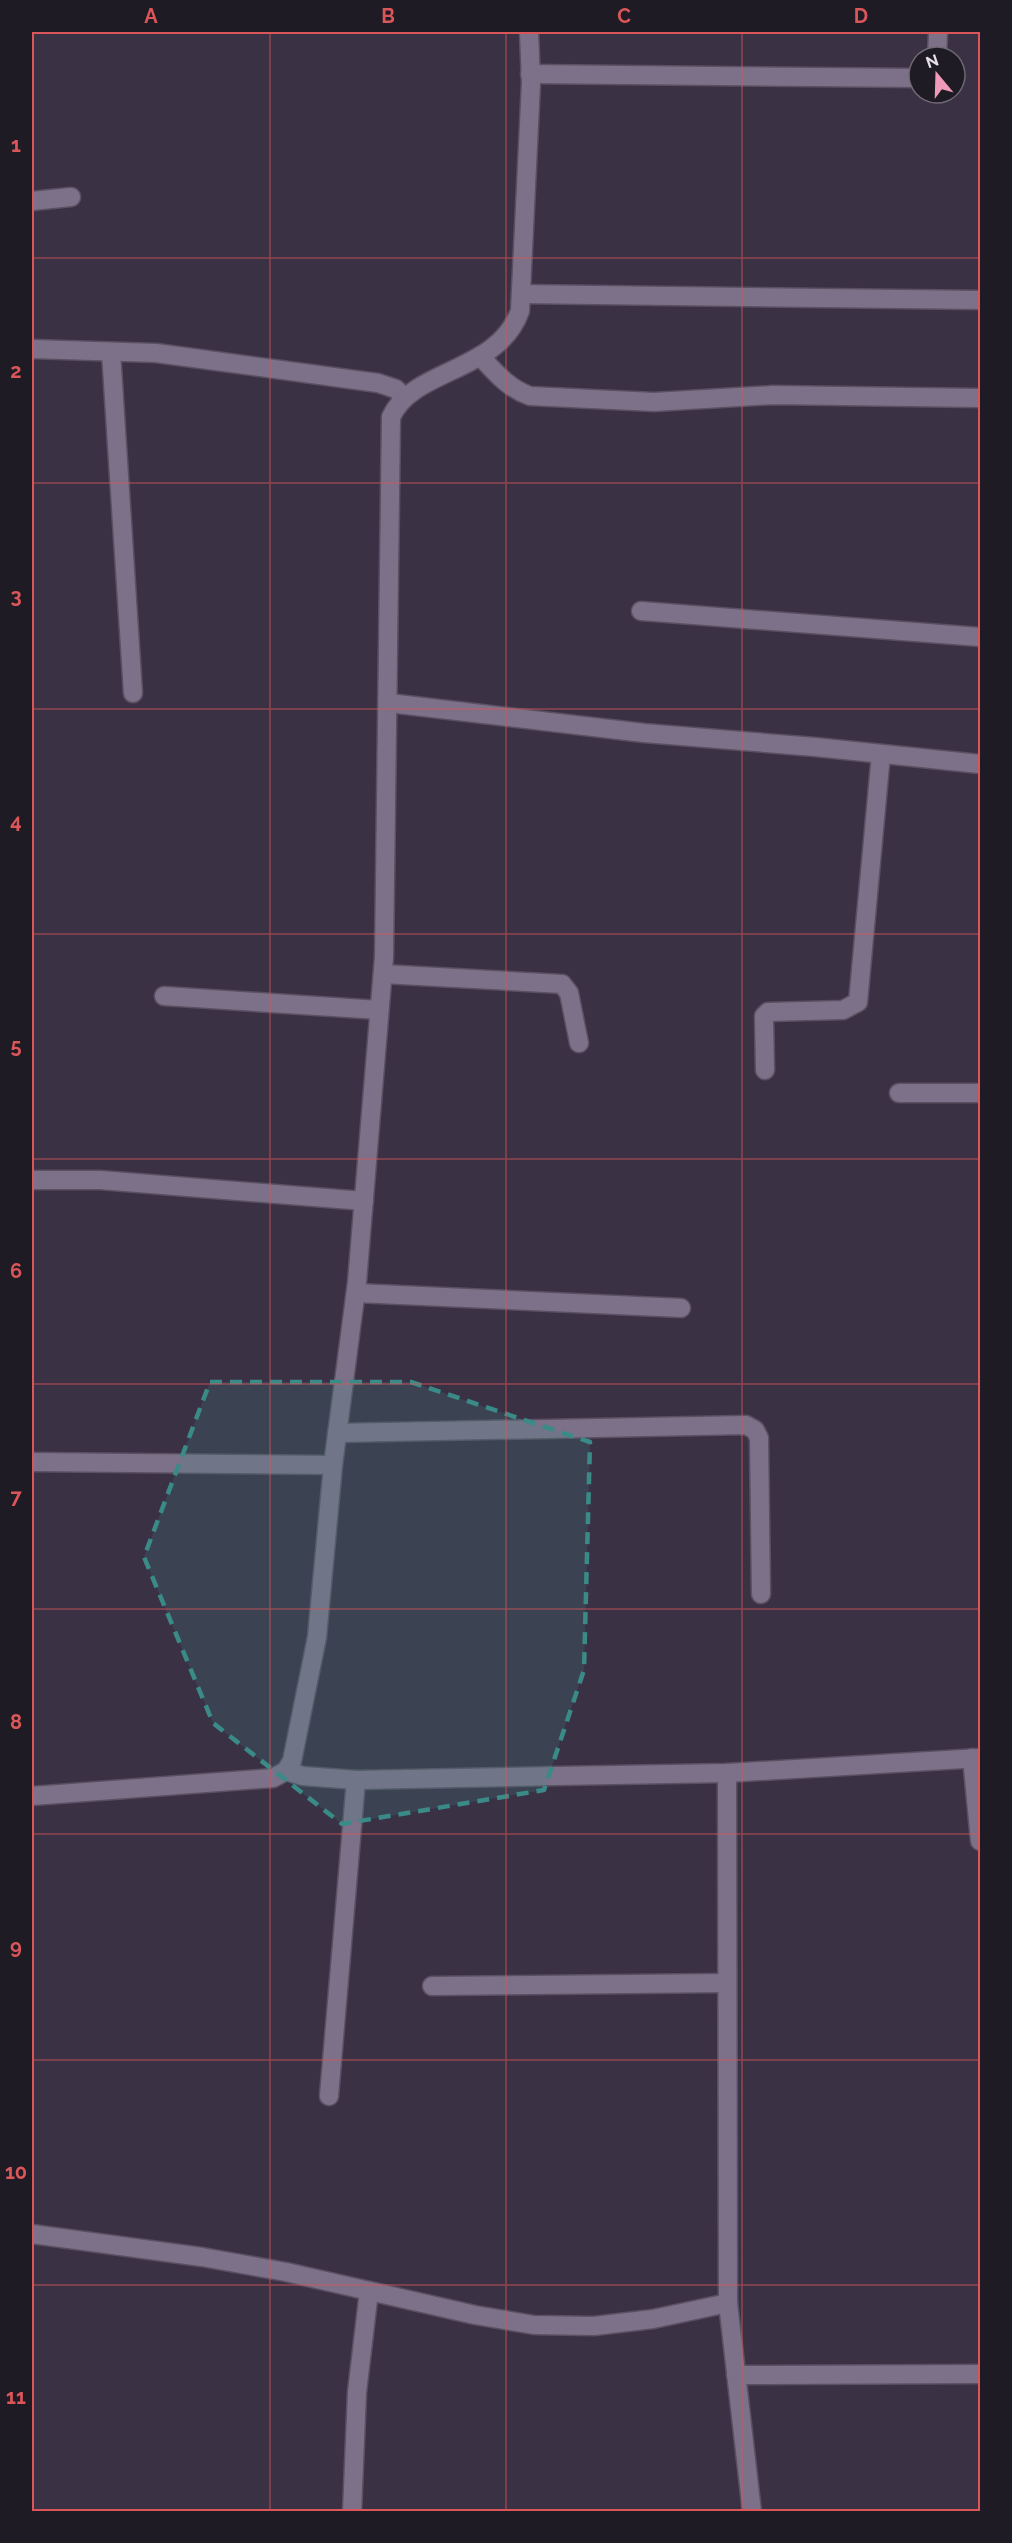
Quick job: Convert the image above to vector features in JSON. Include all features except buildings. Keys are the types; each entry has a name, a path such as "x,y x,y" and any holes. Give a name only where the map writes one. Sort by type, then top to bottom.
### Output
{"street":[{"path":"32,1796 273,1778 286,1771 292,1761 317,1636 336,1433 356,1293 383,974 389,703 391,417 396,406 404,397 499,345 514,328 520,311 521,294 530,74 529,32"},
{"path":"530,74 907,78"},
{"path":"32,201 71,197"},
{"path":"521,294 981,300"},
{"path":"32,349 156,353 378,383 396,389 404,397"},
{"path":"111,352 133,693"},
{"path":"480,356 505,383 516,391 530,396 654,402 784,395 981,398"},
{"path":"641,611 981,637"},
{"path":"389,703 644,733 981,765"},
{"path":"765,1070 764,1016 768,1012 843,1010 858,1002 881,754"},
{"path":"383,974 562,984 569,993 579,1043"},
{"path":"164,996 379,1010"},
{"path":"899,1093 981,1093"},
{"path":"32,1180 123,1182 364,1201"},
{"path":"356,1293 681,1308"},
{"path":"336,1433 746,1425 755,1430 759,1438 761,1594"},
{"path":"32,1462 333,1465"},
{"path":"286,1771 303,1776 356,1780 727,1773 976,1758 981,1841"},
{"path":"727,1773 728,2303 752,2511"},
{"path":"329,2096 356,1780"},
{"path":"432,1986 726,1983"},
{"path":"32,2234 202,2257 369,2290 475,2315 534,2325 594,2326 653,2319 728,2303"},
{"path":"352,2511 357,2392 369,2290"},
{"path":"736,2375 981,2374"}],"highlighted area":[{"path":"210,1382 411,1382 590,1442 584,1670 544,1790 342,1824 213,1723 144,1557"}]}
